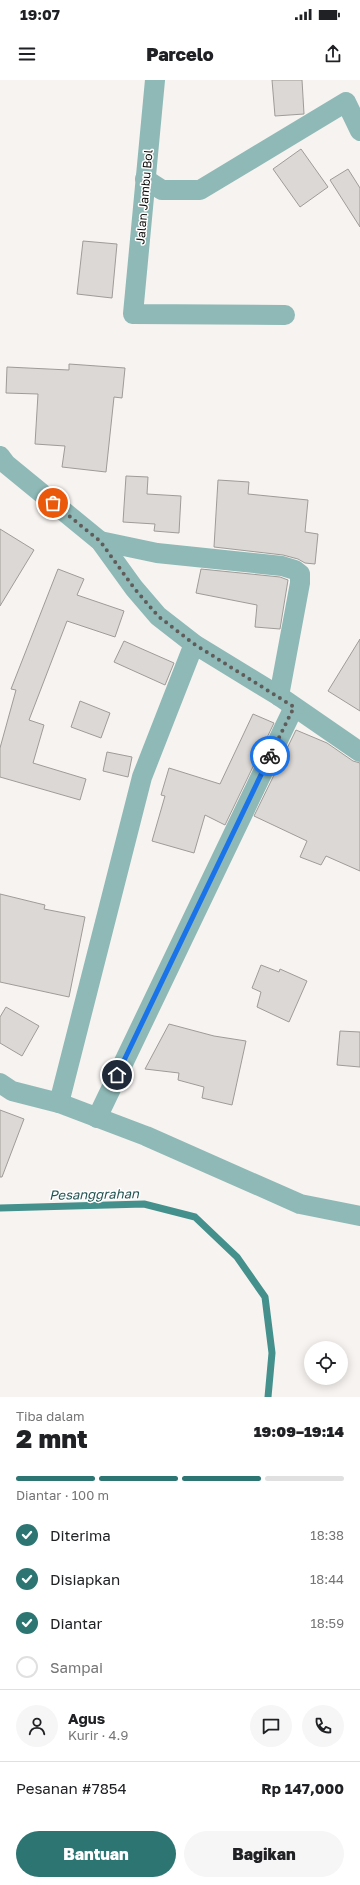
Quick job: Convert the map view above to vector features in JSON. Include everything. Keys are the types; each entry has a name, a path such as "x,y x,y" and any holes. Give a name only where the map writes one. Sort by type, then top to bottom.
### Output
{"street":[{"name":"Jalan Jambu Bol","path":"155,80 133,314 285,315"},
{"path":"145,180 162,190 200,190 346,102 360,131"},
{"path":"0,456 6,464 100,541 134,588 158,616 194,644 286,701 360,752"},
{"path":"97,1118 286,701 300,583 300,574 295,570 282,566 157,553 100,541"},
{"path":"59,1103 142,777 194,644"},
{"path":"0,1083 12,1090 59,1103 146,1136 300,1204 360,1216"}],"building":[{"path":"272,80 302,80 304,114 275,116"},
{"path":"301,149 328,187 300,207 273,169"},
{"path":"348,169 360,188 360,227 330,180"},
{"path":"83,241 117,244 112,298 77,294"},
{"path":"69,364 125,368 122,398 114,397 106,472 62,467 65,446 35,444 38,394 6,393 7,367 69,370"},
{"path":"126,476 148,477 147,494 181,496 179,533 154,531 155,524 123,522"},
{"path":"218,480 249,482 248,494 308,500 305,532 318,534 315,564 305,563 298,559 283,555 214,547"},
{"path":"0,529 34,550 0,606"},
{"path":"58,569 84,579 77,595 124,611 115,637 67,621 29,720 44,725 33,763 86,779 80,800 0,777 0,748 16,690 11,689"},
{"path":"201,569 280,577 288,580 280,629 255,627 257,605 196,593"},
{"path":"360,639 360,711 328,691"},
{"path":"124,641 174,663 165,685 114,662"},
{"path":"80,701 110,713 101,738 71,727"},
{"path":"253,714 274,723 225,825 205,815 194,853 152,841 165,796 161,795 169,768 220,784"},
{"path":"296,730 327,743 353,761 360,763 360,871 326,856 321,865 300,857 307,841 254,816"},
{"path":"107,752 132,757 128,777 103,771"},
{"path":"0,894 45,905 44,909 85,917 69,997 0,982"},
{"path":"261,965 279,972 280,969 307,981 289,1022 257,1007 261,992 252,988"},
{"path":"6,1007 39,1026 22,1056 0,1043 0,1017"},
{"path":"169,1024 214,1036 246,1041 232,1105 202,1098 204,1087 178,1080 179,1073 145,1069"},
{"path":"340,1031 360,1032 360,1067 337,1065"},
{"path":"0,1110 24,1119 2,1177 0,1177"}],"waterway":[{"name":"Pesanggrahan","path":"0,1208 144,1204 195,1217 237,1257 265,1297 272,1353 268,1397"}],"way so far":[{"path":"53,503 100,541 134,588 158,616 178,630 194,644 279,696 294,707 270,756"}],"route":[{"path":"117,1075 270,756"}]}
